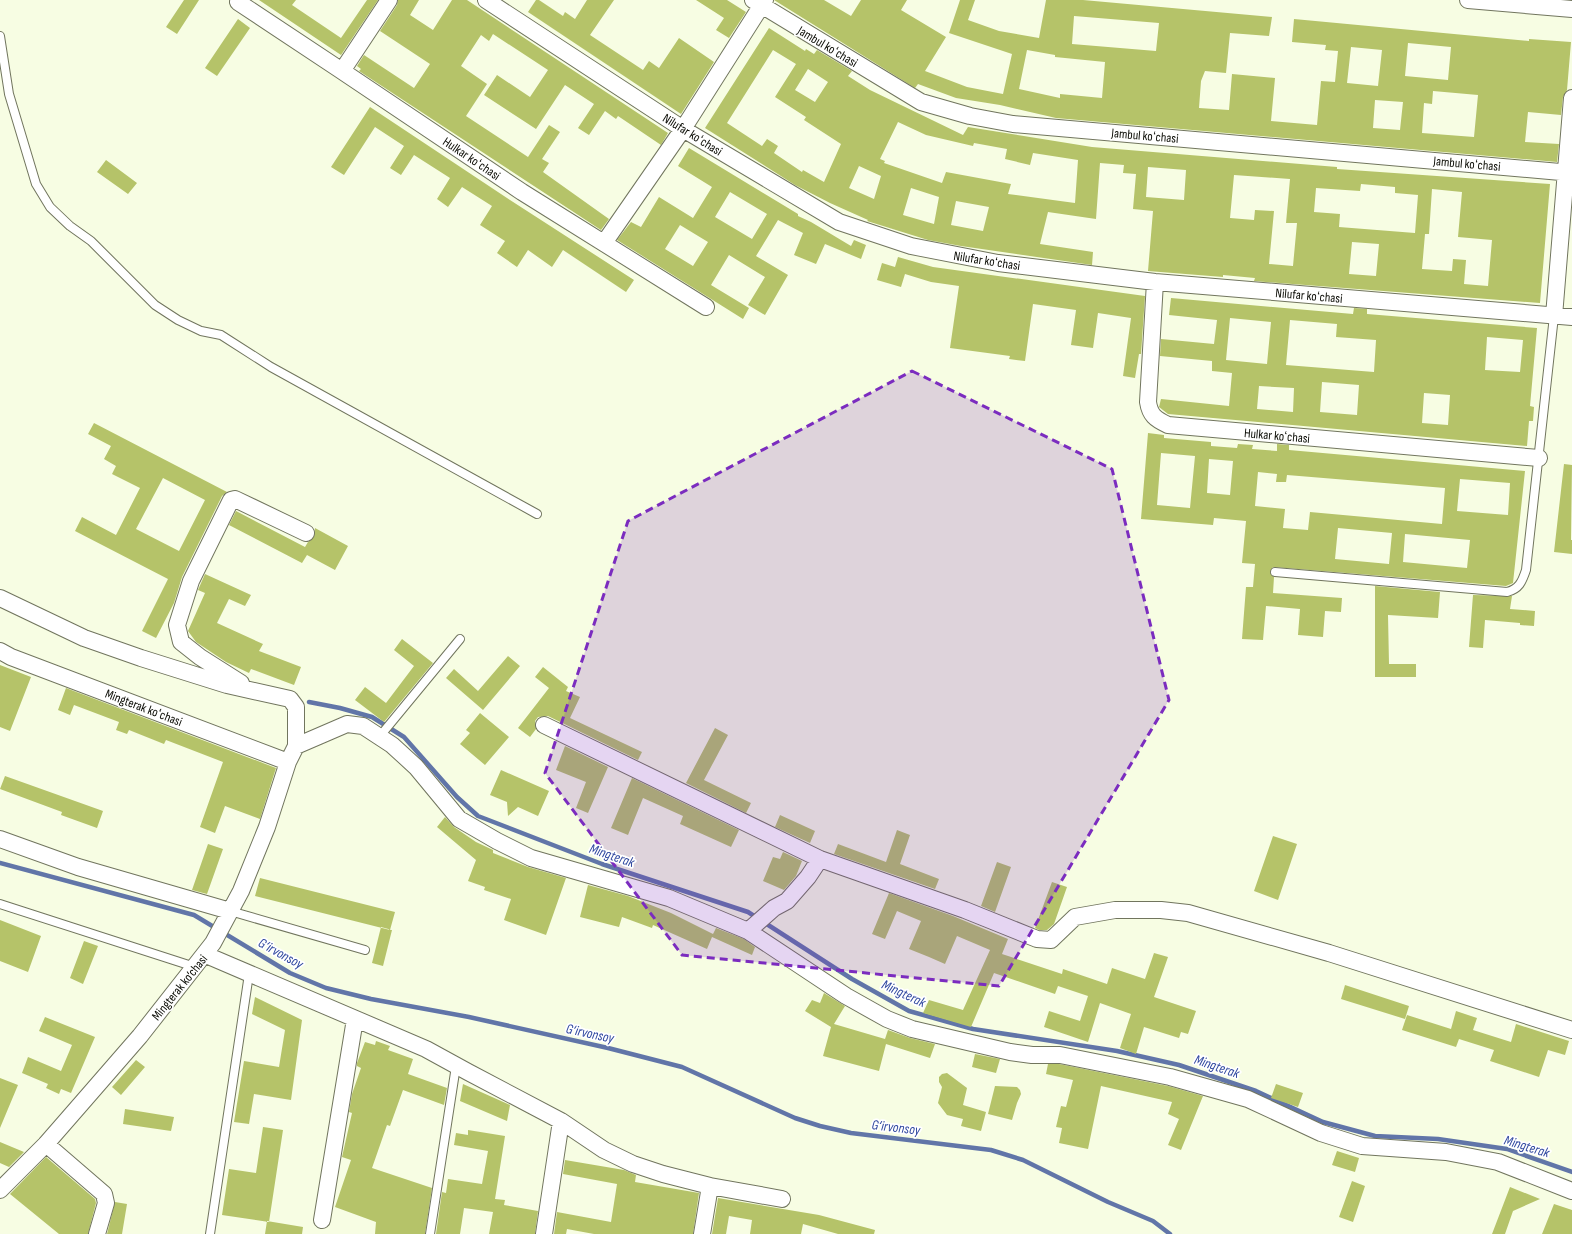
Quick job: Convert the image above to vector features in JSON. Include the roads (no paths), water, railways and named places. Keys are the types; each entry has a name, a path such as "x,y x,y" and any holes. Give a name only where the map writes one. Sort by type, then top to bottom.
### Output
{"street":[{"path":"342,71 389,0"},
{"name":"Nilufar koʻchasi","path":"486,0 683,129 840,222 911,246 998,263 1155,282 1572,317"},
{"path":"1468,0 1572,8"},
{"name":"Hulkar koʻchasi","path":"238,2 522,192 706,307"},
{"path":"604,243 683,129 760,2"},
{"name":"Jambul koʻchasi","path":"760,2 920,102 970,116 1013,124 1569,172"},
{"path":"1554,316 1569,172 1572,98"},
{"name":"Hulkar koʻchasi","path":"1155,282 1148,402 1150,413 1156,419 1168,425 1539,458"},
{"path":"252,690 200,657 181,642 177,625 191,580 231,500 235,499 306,533"},
{"path":"0,598 91,640 213,680 290,699 296,707 296,746 347,724 363,726 392,745 416,767 459,819 497,842 531,858 669,898 752,927 846,996 888,1019 912,1029 1010,1052 1032,1055 1060,1055 1170,1077 1248,1099 1322,1133 1362,1146 1446,1152 1498,1162 1572,1191"},
{"name":"Mingterak koʻchasi","path":"0,651 11,657 288,762"},
{"path":"544,725 820,859 965,910 1037,939 1051,940 1075,918 1115,910 1161,910 1188,913 1330,953 1572,1030"},
{"name":"Mingterak ko‘chasi","path":"0,1190 46,1144 140,1036 209,949 241,891 267,827 288,762 296,746"},
{"path":"0,839 78,867 230,911"},
{"path":"752,927 774,908 786,901 808,877 820,859"},
{"path":"209,949 249,974 426,1049 562,1121 604,1150 633,1164 662,1174 710,1186 782,1199"},
{"path":"322,1220 355,1019"},
{"path":"544,1234 562,1121"},
{"path":"46,1144 104,1194 106,1203 97,1234"},
{"path":"702,1234 710,1186"}],"lane":[{"path":"0,36 9,94 36,184 50,207 70,226 90,240 155,305 178,320 195,328 221,335 271,367 537,514"},
{"path":"1275,572 1507,592 1516,590 1521,583 1526,570 1554,316"},
{"path":"380,736 460,639"},
{"path":"0,904 195,967"},
{"path":"230,911 365,950"},
{"path":"210,1234 249,974"},
{"path":"430,1234 456,1066"}],"waterway":[{"name":"Mingterak","path":"309,702 340,708 372,717 404,737 457,797 478,816 602,864 748,912 852,979 909,1011 973,1029 1117,1051 1179,1065 1256,1091 1323,1122 1375,1136 1438,1139 1507,1149 1572,1172"},
{"name":"G‘irvonsoy","path":"0,863 194,915 290,973 326,988 371,999 469,1017 608,1048 682,1067 795,1118 820,1126 851,1133 991,1150 1023,1160 1108,1202 1153,1221 1170,1234"}]}
